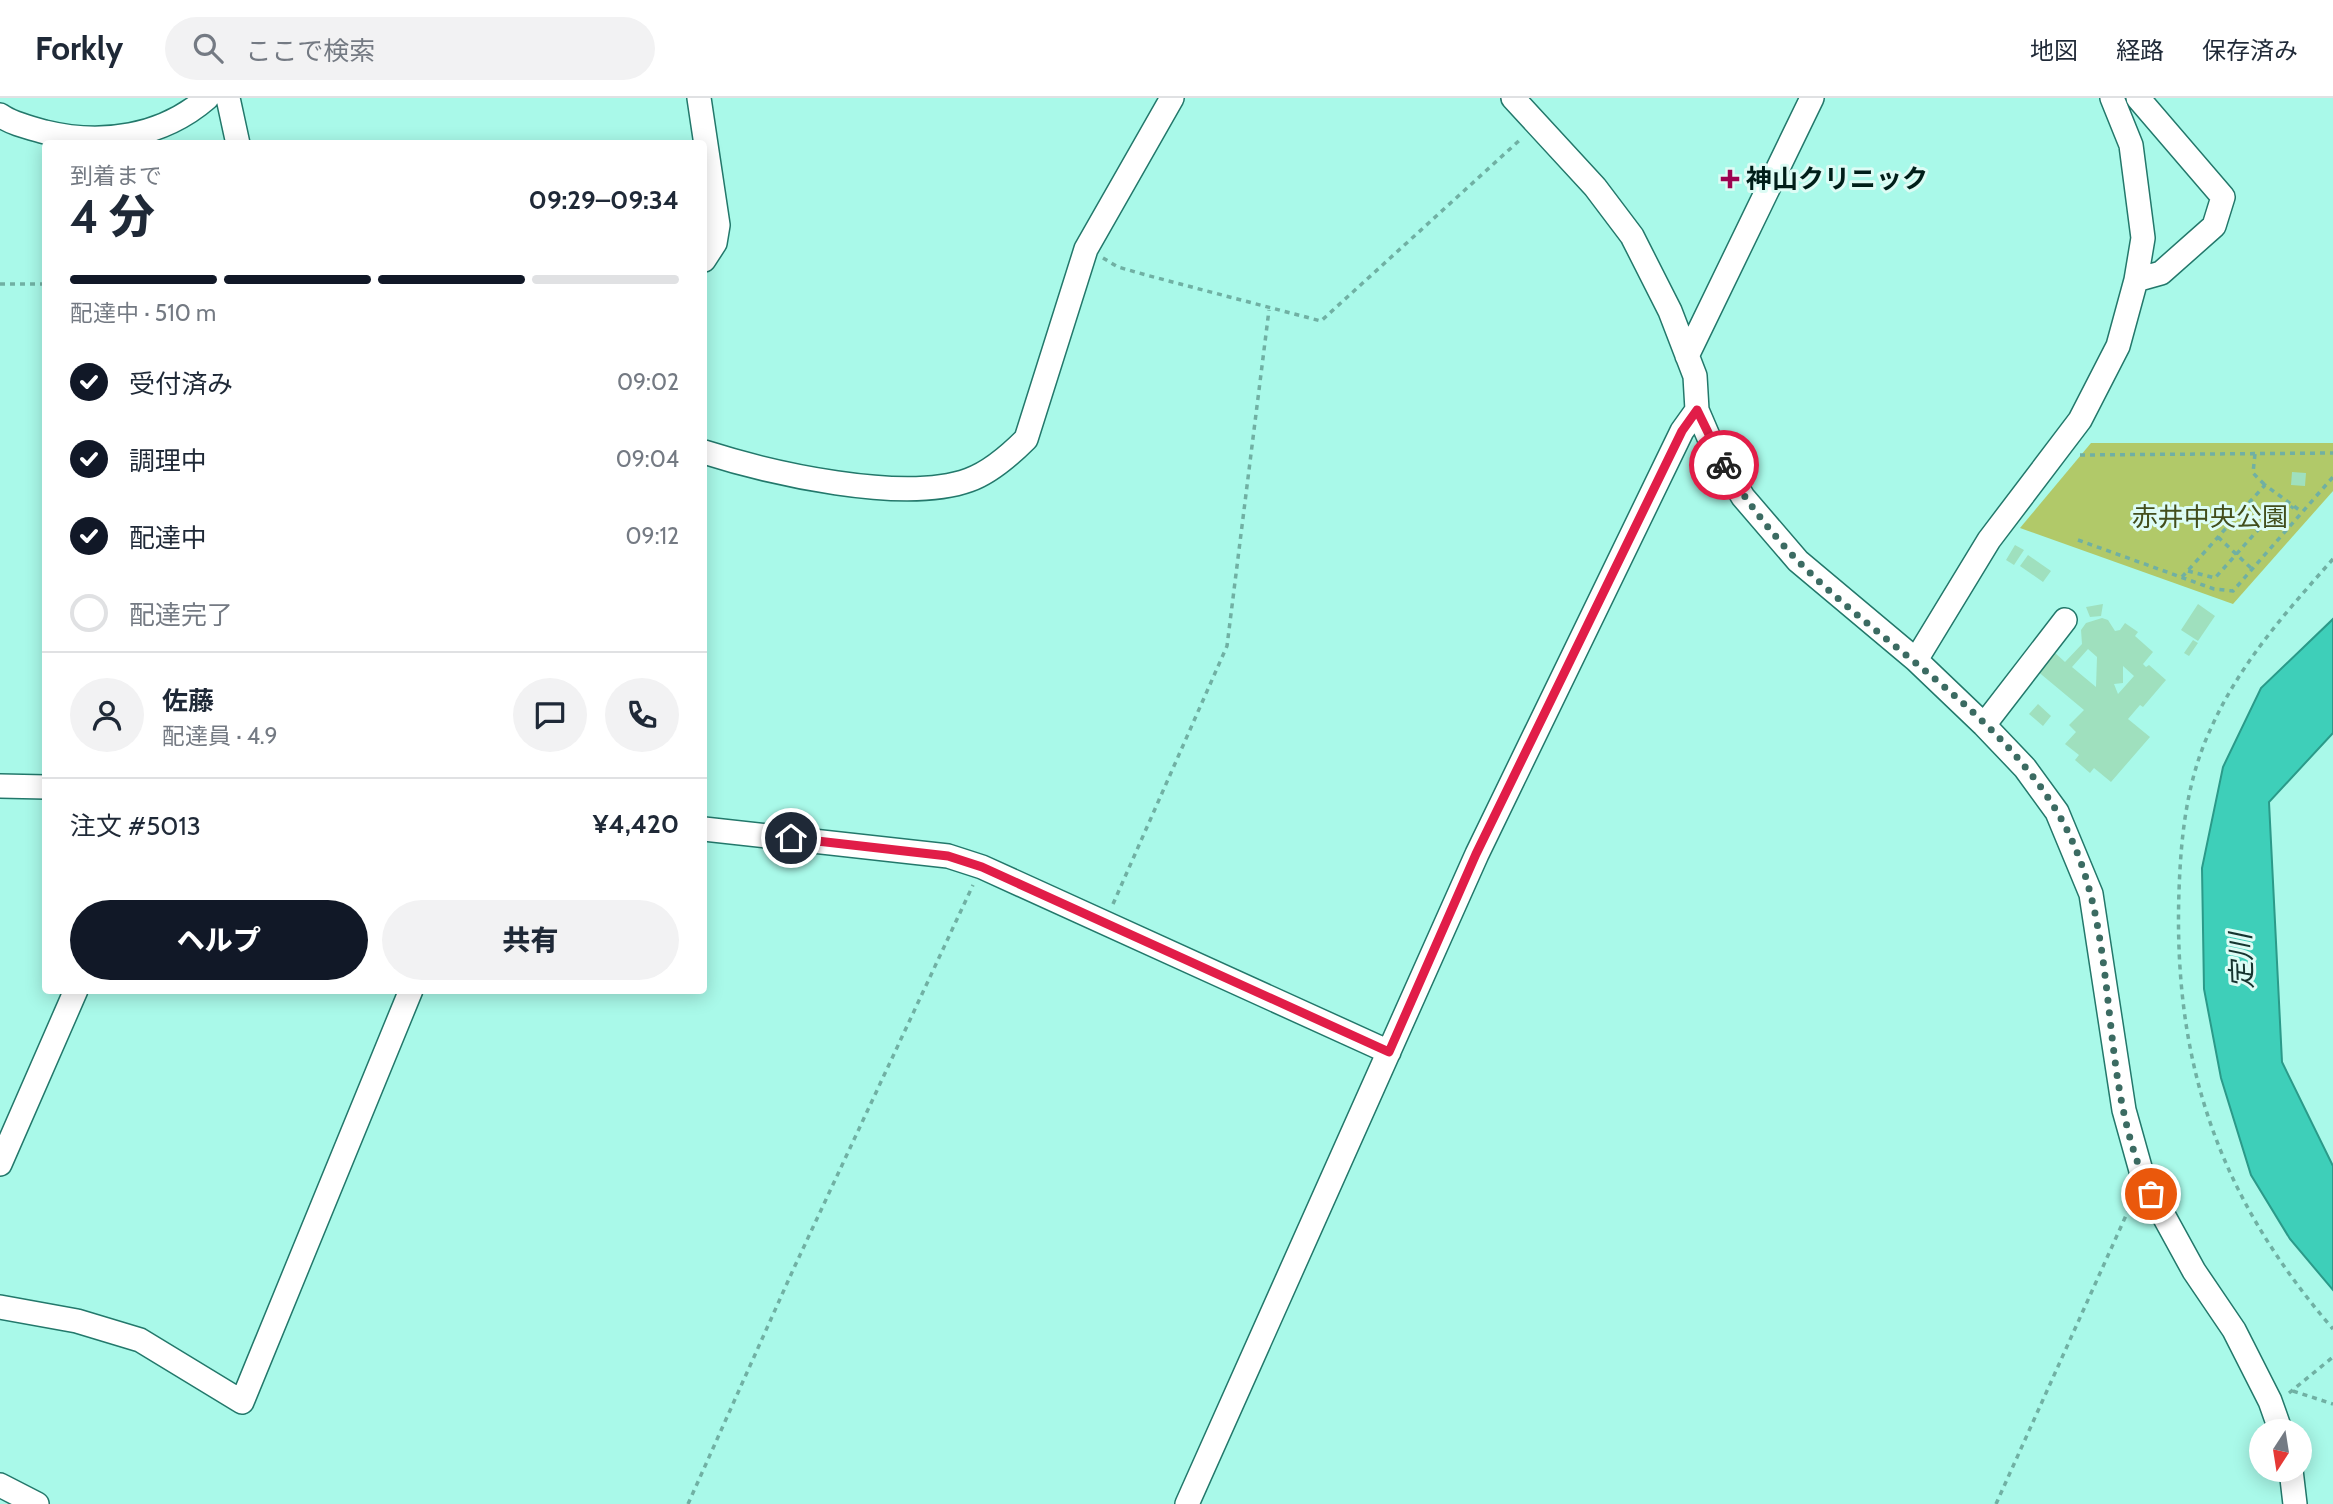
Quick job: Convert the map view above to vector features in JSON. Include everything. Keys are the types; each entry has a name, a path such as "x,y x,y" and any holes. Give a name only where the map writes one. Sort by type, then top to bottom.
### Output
{"street":[{"path":"0,115 36,129 75,139 119,138 158,128 207,98"},
{"path":"228,98 237,140"},
{"path":"699,98 705,140"},
{"path":"707,453 843,485 930,488 971,480 1026,439 1086,249 1172,98"},
{"path":"1513,98 1595,187 1632,236 1670,311 1695,376 1697,410 1712,445 1743,497 1798,561 1916,660 1984,725 2025,768 2057,811 2091,894 2124,1110 2143,1178 2194,1271 2234,1330 2276,1419"},
{"path":"1687,356 1812,98"},
{"path":"1916,660 1989,540 2080,420 2118,346 2136,281 2143,238 2131,145 2112,98"},
{"path":"2136,281 2161,273 2214,226 2223,197 2138,98"},
{"path":"707,151 718,225 715,243 707,255"},
{"path":"1187,1504 1476,854 1682,431 1697,410"},
{"path":"1984,725 2065,621"},
{"path":"0,786 42,788"},
{"path":"707,829 948,856 982,867 1389,1052"},
{"path":"0,1164 74,994"},
{"path":"0,1307 77,1321 141,1340 242,1402 409,994"},
{"path":"2292,1482 2295,1504"},
{"path":"0,1485 37,1504"}],"path":[{"path":"1086,249 1118,267 1269,310 1321,321 1538,124"},
{"path":"0,284 42,284"},
{"path":"1105,922 1227,646 1269,310"},
{"path":"2053,455 2333,453"},
{"path":"2255,454 2253,473 2302,513"},
{"path":"2078,540 2214,589 2233,591 2333,477"},
{"path":"2182,578 2265,485 2267,487"},
{"path":"2188,571 2215,578 2266,521 2276,527 2293,506"},
{"path":"2218,537 2252,569"},
{"path":"2333,559 2256,649 2211,728 2183,816 2178,924 2188,1046 2202,1102 2219,1152 2238,1194 2256,1223 2305,1297 2333,1329"},
{"path":"688,1504 793,1270 982,867"},
{"path":"1996,1504 2143,1178"},
{"path":"2270,1401 2293,1391 2333,1356"},
{"path":"2293,1391 2333,1404"}],"green space":[{"name":"赤井中央公園","path":"2091,443 2333,443 2333,491 2233,604 2020,528"}],"water":[{"name":"定川","path":"2333,619 2333,733 2269,802 2282,1062 2333,1166 2333,1290 2290,1239 2251,1175 2221,1078 2204,989 2202,868 2223,767 2261,688"}],"building":[{"path":"2292,472 2306,473 2305,486 2291,485"},
{"path":"2015,545 2024,550 2014,565 2006,560"},
{"path":"2028,555 2051,571 2043,582 2020,566"},
{"path":"2103,604 2101,616 2090,617 2086,607"},
{"path":"2198,604 2215,616 2198,641 2181,630"},
{"path":"2102,618 2108,620 2115,631 2120,630 2125,623 2138,632 2135,636 2153,652 2143,664 2146,667 2149,665 2166,680 2143,707 2140,705 2128,719 2150,737 2111,782 2094,768 2090,773 2075,760 2079,755 2065,744 2076,732 2069,725 2084,710 2036,670 2053,651 2065,662 2082,644 2081,630 2086,623","holes":["2088,649 2097,657 2096,687 2072,667","2123,666 2134,676 2118,694 2114,684 2123,683"]},
{"path":"2193,640 2198,643 2189,656 2184,653"},
{"path":"2038,704 2051,716 2043,726 2029,714"}],"way so far":[{"path":"1724,465 1743,497 1798,561 1916,660 1969,711 2025,768 2057,811 2091,894 2124,1110 2133,1149 2151,1194"}],"place":[{"name":"神山クリニック","path":"1730,179"}],"route":[{"path":"791,838 948,856 982,867 1389,1052 1476,854 1682,431 1697,410 1724,465"}]}
